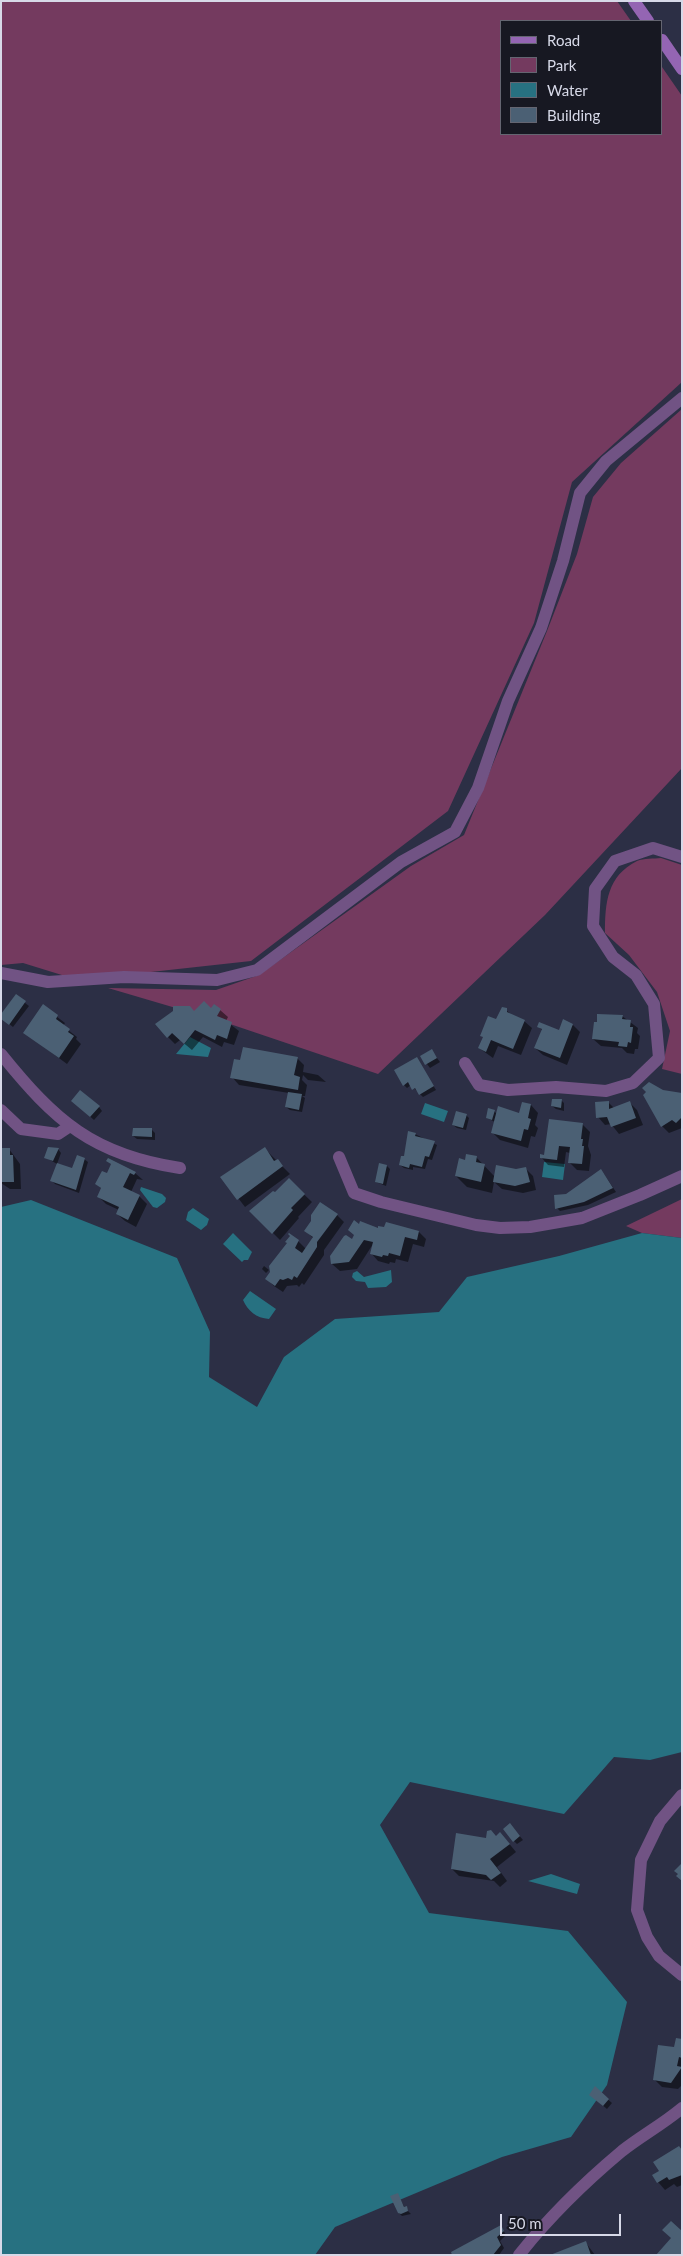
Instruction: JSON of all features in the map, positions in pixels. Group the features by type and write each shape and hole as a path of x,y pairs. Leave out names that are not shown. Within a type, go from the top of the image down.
{"main road":[{"path":"634,1 647,20"},
{"path":"663,41 682,69"}],"street":[{"path":"1,973 48,982 124,977 217,980 256,970 401,862 455,832 478,788 508,701 541,628 563,561 580,493 606,461 682,398"},
{"path":"465,1063 479,1085 508,1090 556,1087 606,1091 633,1083 659,1058 654,1004 636,975 614,957 593,926 595,889 615,861 653,848 682,857"},
{"path":"1,1054 52,1111 80,1135 113,1152 149,1164 180,1168"},
{"path":"1,1110 21,1129 58,1134 70,1126"},
{"path":"339,1157 354,1193 381,1202 500,1228 530,1227 582,1218 682,1176"},
{"path":"682,1795 660,1821 641,1860 637,1910 647,1937 660,1956 682,1975"},
{"path":"519,2255 565,2204 605,2166 642,2136 682,2108"}],"green space":[{"path":"1,1 617,1 630,20 500,20 500,135 663,135 663,68 682,96 682,382 572,482 534,623 448,811 251,961 78,980 23,963 1,965"},
{"path":"682,409 682,768 545,915 378,1074 230,1024 108,988 216,990 259,975 411,866 464,835 577,554 593,497 621,463"},
{"path":"661,858 682,865 682,1074 662,1069 670,1031 657,992 629,955 605,933 607,901 619,874 637,861"},
{"path":"682,1199 682,1238 642,1233 626,1226"}],"water":[{"path":"190,1037 211,1048 208,1057 176,1054"},
{"path":"425,1103 448,1111 444,1122 421,1114"},
{"path":"544,1162 565,1164 563,1180 542,1177"},
{"path":"141,1187 162,1194 166,1198 165,1202 157,1208 153,1207 140,1190"},
{"path":"31,1200 177,1258 210,1332 209,1377 257,1407 284,1357 335,1319 439,1312 467,1277 559,1256 642,1233 682,1238 682,1752 650,1760 614,1757 564,1814 410,1782 380,1825 429,1913 568,1931 627,2002 607,2085 571,2137 502,2157 335,2227 315,2255 1,2255 1,1207"},
{"path":"193,1208 209,1219 207,1225 201,1230 186,1220 188,1212"},
{"path":"233,1233 252,1252 248,1260 242,1262 223,1244"},
{"path":"391,1270 392,1282 386,1287 368,1288 365,1282 356,1281 352,1277 353,1273 357,1271 364,1277"},
{"path":"250,1291 276,1309 269,1319 256,1315 247,1307 243,1300"},
{"path":"551,1874 580,1884 577,1894 528,1881"}],"building":[{"path":"16,994 26,1001 9,1025 1,1019 1,1014"},
{"path":"204,1001 211,1008 214,1004 221,1009 217,1016 232,1022 227,1039 217,1035 215,1040 195,1030 184,1044 172,1033 167,1038 155,1024 173,1011 173,1006 190,1006 194,1011"},
{"path":"43,1004 58,1015 56,1019 70,1029 68,1032 74,1036 59,1058 23,1033"},
{"path":"502,1007 507,1008 507,1012 525,1020 513,1049 491,1040 486,1052 478,1048 483,1037 480,1036 488,1016 496,1019"},
{"path":"597,1014 623,1015 622,1019 631,1020 630,1027 633,1027 631,1043 628,1042 627,1047 618,1046 619,1042 592,1039 594,1022 597,1022"},
{"path":"563,1019 573,1024 560,1058 534,1048 542,1029 537,1027 539,1022 559,1030"},
{"path":"243,1047 298,1057 294,1075 300,1077 298,1090 230,1078 234,1059 240,1060"},
{"path":"432,1049 437,1058 425,1065 420,1056"},
{"path":"417,1057 434,1086 419,1095 415,1088 412,1090 408,1082 403,1086 394,1070"},
{"path":"649,1082 663,1090 682,1093 682,1117 676,1123 672,1120 661,1127 643,1095 646,1092 642,1088"},
{"path":"80,1090 100,1106 90,1117 71,1101"},
{"path":"288,1092 302,1094 299,1110 285,1107"},
{"path":"552,1099 562,1099 561,1108 551,1106"},
{"path":"609,1101 609,1109 630,1101 636,1118 611,1127 607,1117 596,1118 595,1102"},
{"path":"522,1102 531,1104 528,1118 531,1119 528,1130 524,1129 521,1141 491,1133 498,1106 519,1113"},
{"path":"488,1108 495,1110 492,1120 486,1118"},
{"path":"456,1111 467,1114 463,1128 452,1125"},
{"path":"549,1119 583,1123 581,1139 583,1139 582,1146 584,1146 582,1164 568,1163 570,1147 559,1146 557,1160 540,1158 540,1154 544,1155"},
{"path":"133,1128 152,1128 152,1137 132,1136"},
{"path":"408,1131 416,1133 415,1136 435,1141 429,1157 425,1156 422,1167 410,1164 409,1168 399,1165 401,1156 404,1156"},
{"path":"48,1147 59,1148 53,1161 44,1158"},
{"path":"265,1147 274,1161 278,1159 283,1166 237,1200 220,1177"},
{"path":"1,1148 10,1148 10,1155 13,1155 14,1182 2,1182"},
{"path":"466,1154 477,1156 476,1162 485,1164 481,1182 455,1176 459,1158 465,1160"},
{"path":"77,1155 85,1158 76,1190 50,1181 57,1163 72,1168"},
{"path":"108,1158 136,1172 134,1175 130,1173 123,1187 140,1195 128,1220 116,1214 119,1207 97,1197 101,1188 95,1184 102,1171 107,1173 111,1164 106,1161"},
{"path":"379,1163 387,1165 383,1184 375,1182"},
{"path":"496,1165 516,1169 526,1167 530,1182 515,1186 493,1182"},
{"path":"601,1169 613,1188 584,1202 555,1209 554,1195 566,1194"},
{"path":"289,1178 305,1194 291,1208 293,1210 272,1234 249,1211 273,1191 275,1192"},
{"path":"320,1202 338,1214 317,1242 317,1247 297,1278 294,1276 292,1280 288,1278 280,1279 275,1286 265,1279 270,1272 269,1266 287,1243 285,1242 290,1236 289,1233 299,1240 295,1248 302,1253 313,1237 304,1231 311,1221 311,1215"},
{"path":"354,1220 359,1224 360,1221 378,1228 378,1226 384,1227 386,1222 419,1231 417,1240 405,1237 400,1256 389,1253 388,1256 383,1255 382,1257 370,1254 373,1242 364,1240 349,1262 331,1264 330,1256 344,1236 346,1235 352,1239 354,1235 348,1230"},
{"path":"510,1823 520,1836 513,1842 503,1829"},
{"path":"491,1830 496,1836 500,1832 510,1844 490,1859 501,1873 491,1880 486,1875 451,1869 456,1833 486,1838 487,1831"},
{"path":"682,1863 682,1881 676,1876 678,1874 674,1871"},
{"path":"676,2038 682,2039 682,2058 679,2057 677,2066 682,2067 671,2083 653,2080 658,2045 674,2047"},
{"path":"595,2086 609,2099 603,2106 589,2095"},
{"path":"679,2146 682,2150 682,2175 669,2180 667,2177 657,2183 652,2175 659,2171 653,2162"},
{"path":"398,2193 404,2207 407,2206 408,2211 401,2214 398,2213 390,2196"},
{"path":"671,2221 682,2231 682,2255 656,2255 671,2238 662,2230"},
{"path":"501,2225 504,2231 497,2237 501,2245 493,2255 452,2255 451,2252"},
{"path":"586,2241 591,2255 550,2255"}]}
